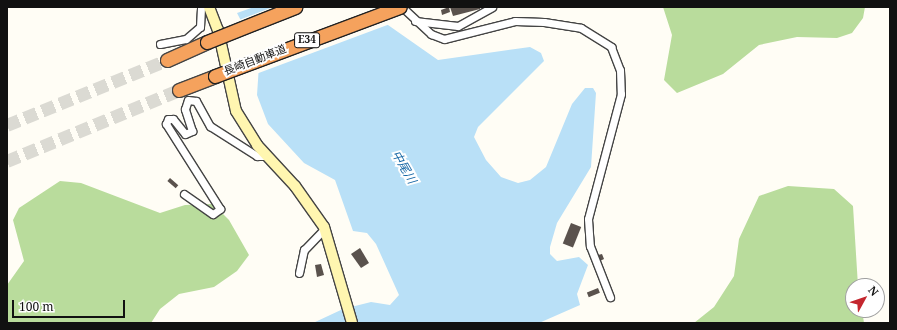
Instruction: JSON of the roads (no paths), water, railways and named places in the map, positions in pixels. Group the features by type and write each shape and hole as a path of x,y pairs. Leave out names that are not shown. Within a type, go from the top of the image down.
{"highway":[{"path":"167,60 207,42 295,7"},
{"name":"長崎自動車道","path":"179,90 401,7"}],"street":[{"path":"160,44 186,39 200,27 201,7"},
{"path":"209,7 218,30 236,111 267,156 311,206 325,228 345,291 352,323"},
{"path":"401,7 415,21 444,39 515,21 568,25 594,34 610,47 620,70 621,94 588,219 590,246 610,297"},
{"path":"415,21 458,26 492,7"},
{"path":"184,194 213,214 220,209 166,124 168,119 173,120 185,134 192,131 185,109 188,100 196,101 210,126 257,156 267,156"},
{"path":"299,273 304,250 325,228"}],"water":[{"name":"中尾川","path":"254,7 372,7 388,25 438,60 530,47 541,53 544,61 478,127 474,137 486,160 501,177 518,183 530,180 546,167 572,104 585,88 593,88 596,93 591,167 557,223 550,247 550,254 557,261 579,257 588,265 577,294 580,305 539,323 313,323 343,309 371,302 390,305 399,295 376,244 367,233 353,231 335,180 304,163 268,124 257,95 259,65 254,46 237,13"}],"tunnel":[{"path":"7,125 167,60"},
{"path":"7,161 179,90"}]}
